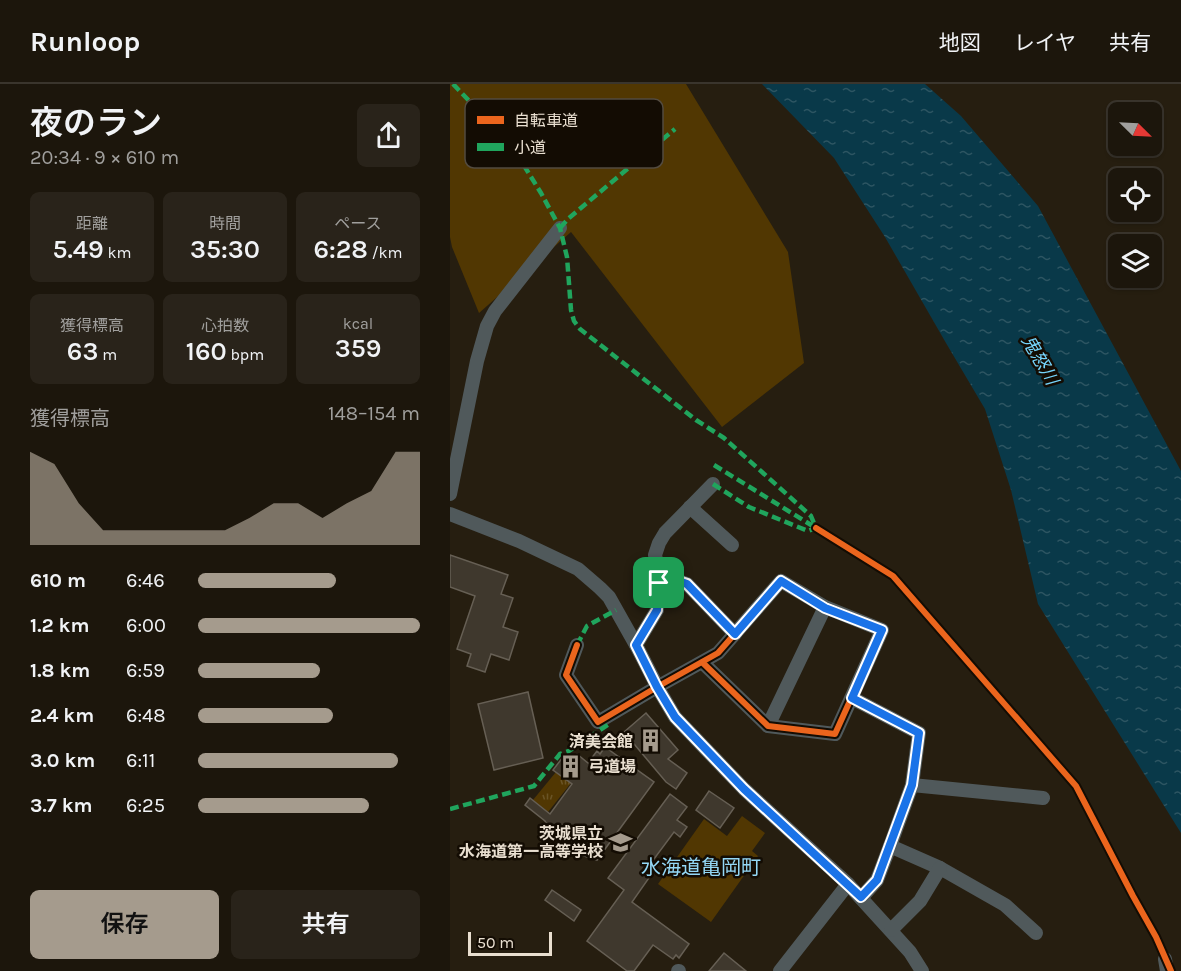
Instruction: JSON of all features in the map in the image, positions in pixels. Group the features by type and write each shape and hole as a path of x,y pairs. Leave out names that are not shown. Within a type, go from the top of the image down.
{"street":[{"path":"450,494 477,361 487,326 495,310 560,228"},
{"path":"636,645 657,610 659,574 655,555 659,543 664,533 713,484"},
{"path":"690,507 732,545"},
{"path":"450,514 578,569 609,597 675,717 744,789 861,897 910,952 922,971"},
{"path":"659,574 687,584 735,634"},
{"path":"577,645 566,675 598,722 718,653 781,581 825,608 882,630 835,734 768,726 703,663"},
{"path":"768,726 825,608"},
{"path":"852,698 919,733 912,785 877,880 861,897"},
{"path":"912,785 1043,798"},
{"path":"890,846 940,868 1005,905 1036,933"},
{"path":"891,930 920,900 940,868"},
{"path":"781,971 848,884"}],"green space":[{"path":"450,84 686,84 788,252 804,363 722,427 571,232 479,313 450,237"},
{"path":"556,772 571,783 548,812 533,800"},
{"path":"742,816 765,833 752,851 758,856 711,922 658,884 704,819 727,836"}],"water":[{"name":"鬼怒川","path":"762,84 925,84 961,116 1038,206 1181,471 1181,833 1038,604 1011,490 985,409 885,237 834,158"}],"building":[{"path":"450,555 508,575 501,594 513,598 503,627 518,632 509,660 491,654 485,672 467,666 471,654 457,649 475,596 450,587"},
{"path":"528,692 543,758 494,770 478,704"},
{"name":"済美会館","path":"646,713 678,750 668,759 687,773 676,789 666,782 624,732"},
{"path":"605,747 654,782 597,860 568,848 552,833 545,821 525,805 530,798 550,814 572,784 553,770 563,757 570,763 577,754 588,763 597,751 600,754"},
{"path":"709,791 734,808 720,828 696,810"},
{"path":"670,794 687,807 677,820 687,827 680,837 674,832 645,871 651,875 632,902 689,944 679,958 676,955 673,959 653,945 634,971 627,971 587,941 624,890 608,878"},
{"path":"552,890 581,910 574,921 545,900"},
{"path":"724,953 746,971 709,971"}],"marked path":[{"path":"453,84 467,99"},
{"path":"663,139 675,129"},
{"path":"525,168 560,228 567,257 571,310 574,321 580,329 696,420 724,438 811,516 816,528"},
{"path":"560,228 629,168"},
{"path":"714,465 816,528"},
{"path":"713,484 749,507 808,531 816,528"},
{"path":"577,645 587,626 616,610"},
{"path":"450,809 534,786 560,754 569,751 609,724"}],"cycle path":[{"path":"816,528 893,576 1076,786 1156,937 1171,971"},
{"path":"577,645 566,675 598,722 718,653 781,581 825,607 882,630 835,734 768,726 703,663"}],"place":[{"name":"済美会館","path":"651,741"},
{"name":"弓道場","path":"570,766"},
{"name":"茨城県立 水海道第一高等学校","path":"621,842"}],"district":[{"name":"水海道亀岡町","path":"701,867"}],"route":[{"path":"659,574 687,584 735,634 781,581 825,608 882,630 852,698 919,733 912,785 877,880 861,897 744,789 675,717 636,645 657,610 659,583 659,574"}]}
